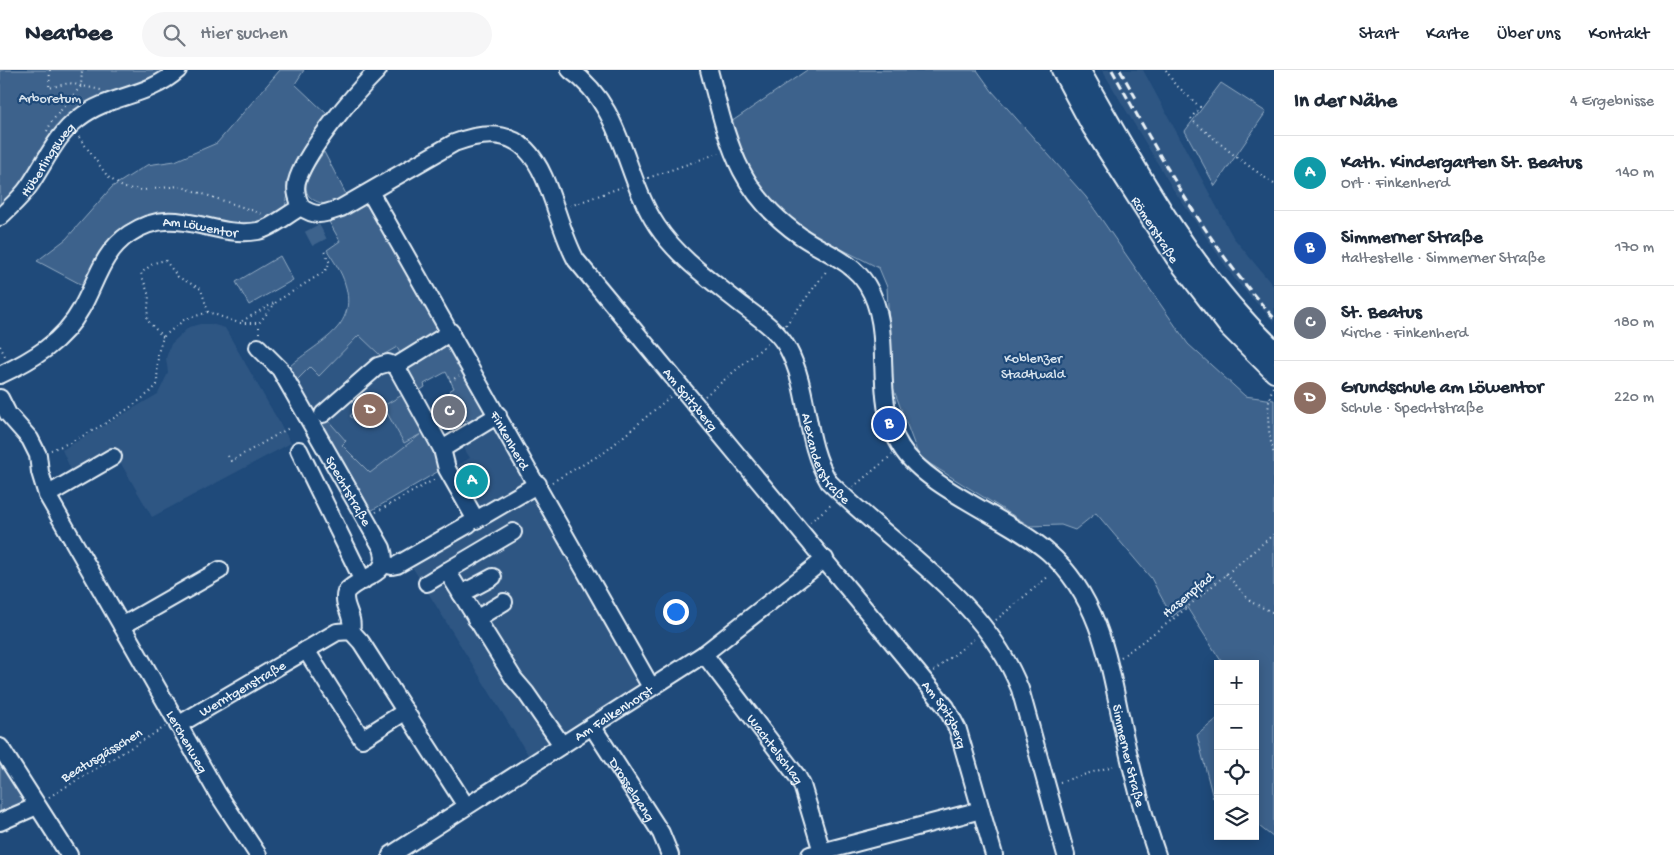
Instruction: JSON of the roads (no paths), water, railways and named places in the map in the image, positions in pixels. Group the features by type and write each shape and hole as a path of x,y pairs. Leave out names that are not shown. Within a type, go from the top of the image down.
{"highway":[{"path":"1078,70 1172,228 1222,295 1274,352"},
{"path":"1094,70 1124,123 1195,236 1231,285 1274,332"}],"street":[{"name":"Hüberlingsweg","path":"0,217 28,187 70,125 98,106 163,84 178,70"},
{"path":"308,217 296,193 297,178 313,151 353,97 378,70"},
{"name":"Alexanderstraße","path":"570,70 598,95 610,114 656,225 687,262 779,334 788,350 797,374 815,451 820,467 829,482 950,588 986,628 1010,664 1020,689 1066,855"},
{"name":"Simmerner Straße","path":"709,70 730,149 752,191 782,223 852,268 868,286 875,302 880,326 884,398 890,424 901,448 915,464 941,483 1026,536 1049,553 1073,578 1098,624 1140,803 1156,855"},
{"name":"Römerstraße","path":"1060,70 1091,128 1175,259 1227,327 1274,374"},
{"name":"Am Spitzberg","path":"308,217 326,214 341,208 454,143 473,136 488,134 514,141 536,159 544,174 576,260 680,388 825,559 946,707 958,730 994,855"},
{"name":"Finkenherd","path":"370,192 539,486 651,687"},
{"name":"Am Löwentor","path":"0,376 45,351 68,328 80,310 102,264 113,249 128,235 145,225 164,220 184,221 235,233 260,231 278,220 308,217"},
{"path":"396,366 451,332"},
{"name":"Spechtstraße","path":"258,347 280,369 382,548 383,564"},
{"path":"323,414 378,366 388,363 396,366 442,449 449,472 473,522"},
{"name":"Lerchenweg","path":"0,398 8,414 30,439 38,455 40,472 47,495 218,794 258,855"},
{"path":"442,449 498,415"},
{"path":"298,450 363,581"},
{"path":"47,495 113,457"},
{"path":"351,631 353,621 344,597 349,588 379,571 383,564 392,566 397,564 539,486"},
{"path":"427,583 513,532"},
{"name":"Am Falkenhorst","path":"391,855 704,654 825,559"},
{"path":"122,626 220,570"},
{"path":"447,571 514,679 562,745"},
{"path":"461,594 493,577"},
{"path":"476,618 504,602"},
{"path":"406,711 362,739 306,650 337,632 351,631 358,637 406,711 466,806"},
{"name":"Werntgenstraße","path":"177,723 306,650"},
{"name":"Wachtelschlag","path":"704,654 797,776 802,785 818,854"},
{"name":"Drosselgang","path":"592,726 661,833 670,855"},
{"path":"0,747 69,855"},
{"path":"0,822 38,806"},
{"path":"818,854 981,810"}],"tunnel":[{"path":"312,228 323,249"}],"railway":[{"path":"1112,70 1167,167 1206,230 1227,261 1274,318"},
{"path":"1120,70 1137,100"}],"place":[{"name":"Grundschule am Löwentor","path":"370,410"},
{"name":"St. Beatus","path":"449,412"},
{"name":"Simmerner Straße","path":"889,424"},
{"name":"Kath. Kindergarten St. Beatus","path":"472,481"}],"park label":[{"name":"Arboretum","path":"50,97"},
{"name":"Koblenzer Stadtwald","path":"1033,366"}]}
